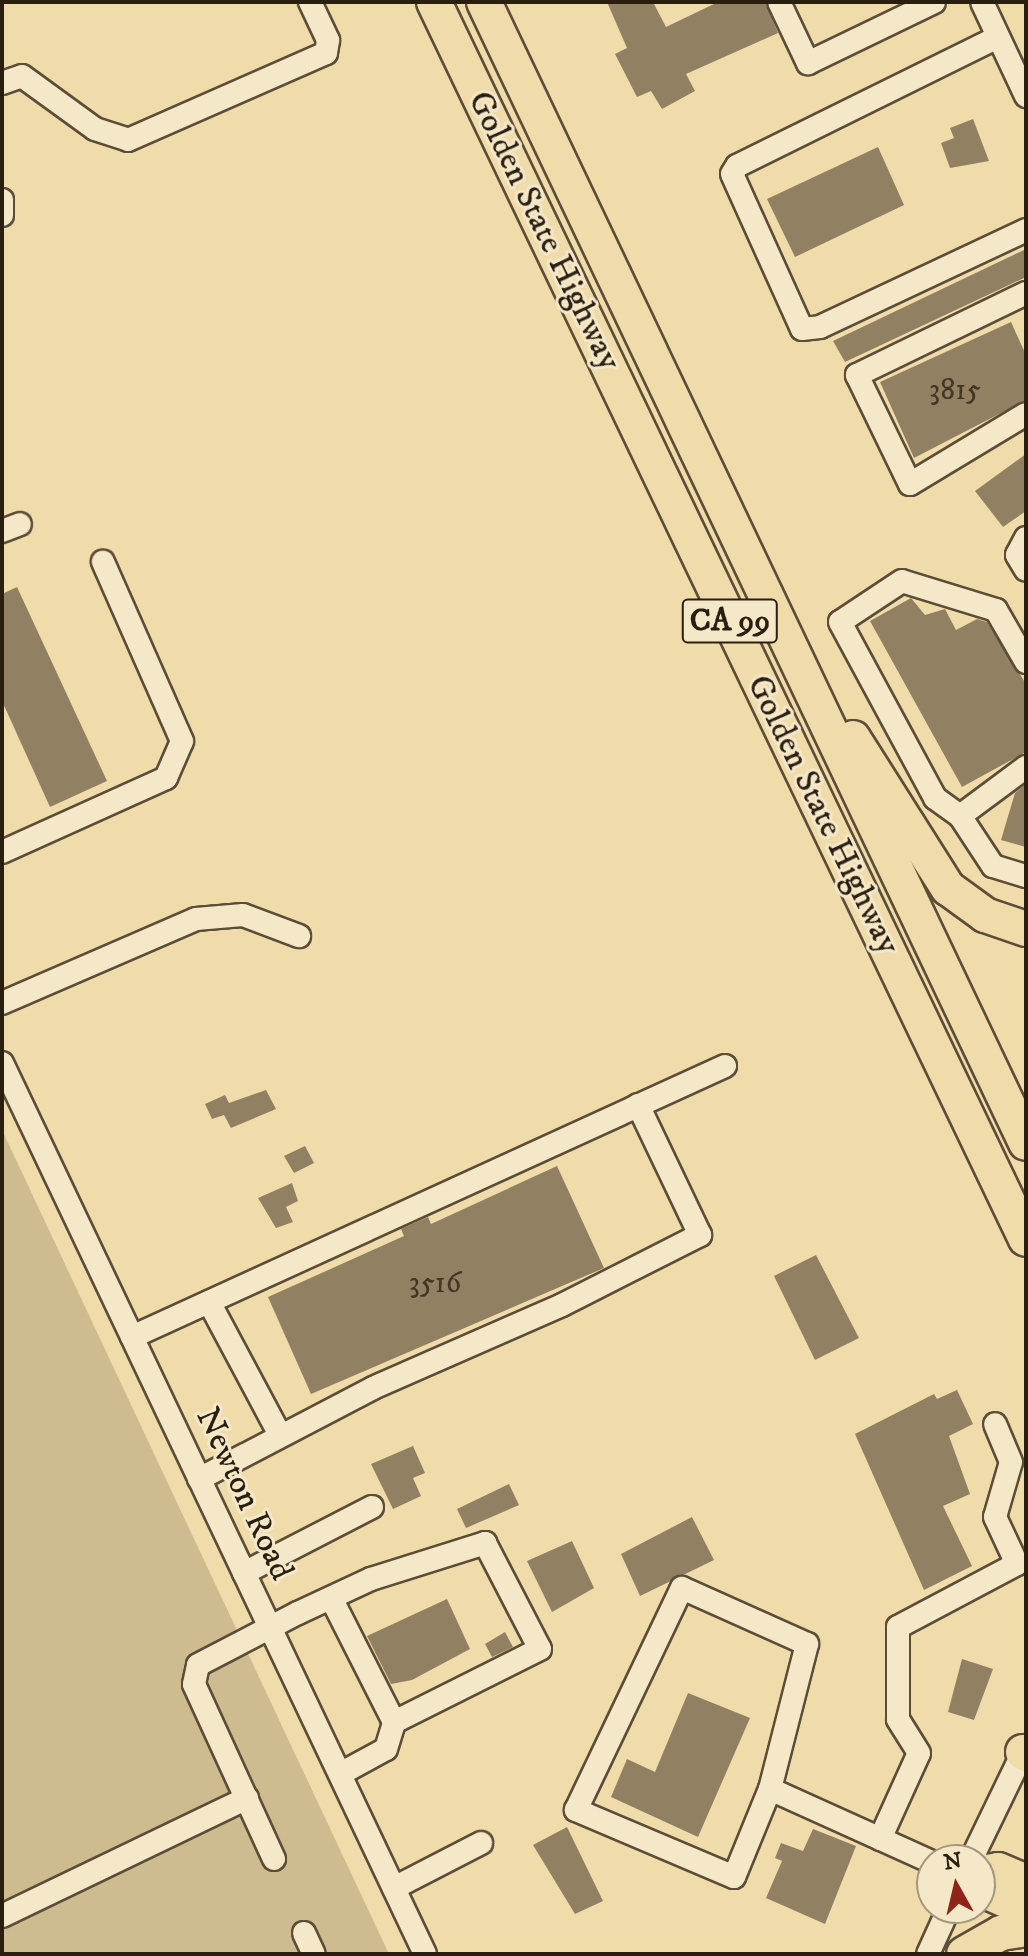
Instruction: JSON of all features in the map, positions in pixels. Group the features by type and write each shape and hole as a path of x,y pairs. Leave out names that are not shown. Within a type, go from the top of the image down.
{"highway":[{"name":"Golden State Highway","path":"434,2 1026,1239"},
{"name":"Golden State Highway","path":"484,2 816,708 1026,1143"},
{"path":"816,708 841,718 948,888 985,915 1026,929"},
{"path":"996,1870 1026,1882"},
{"path":"996,1896 1026,1909"},
{"path":"964,1954 1001,1933 1026,1929"}],"street":[{"path":"2,83 22,76 95,129 128,140 326,53 328,40 310,2"},
{"path":"779,2 808,63 934,2"},
{"path":"982,2 998,37 1020,67 1026,96"},
{"path":"998,37 737,166 732,174 802,329 820,327 1026,230"},
{"path":"2,200 2,215"},
{"path":"1026,293 857,375 910,484 1026,414"},
{"path":"1026,538 1017,555 1026,570"},
{"path":"2,852 166,778 182,741 103,562"},
{"path":"1026,662 996,610 902,581 840,622 935,798 960,816 993,866 1026,876"},
{"path":"960,816 1026,767"},
{"path":"2,1003 196,919 243,915 299,936"},
{"name":"Newton Road","path":"2,1063 425,1954"},
{"path":"132,1337 725,1066"},
{"path":"199,1479 280,1435 700,1235 638,1105"},
{"path":"209,1302 280,1435"},
{"path":"880,1839 919,1753 898,1719 898,1627 1017,1564 995,1517 1011,1462 995,1424"},
{"path":"244,1573 372,1507"},
{"path":"274,1859 192,1674 270,1628 331,1598 485,1543 540,1649 394,1722"},
{"path":"682,1588 807,1644 770,1789 734,1877 576,1810 682,1588"},
{"path":"331,1598 394,1722 386,1749 340,1774"},
{"path":"979,1844 1025,1750"},
{"path":"770,1789 916,1855"},
{"path":"2,1916 247,1798"},
{"path":"394,1888 481,1843"},
{"path":"928,1954 942,1924"},
{"path":"304,1933 314,1954"}],"shaded area":[{"path":"2,1130 389,1954 2,1954"}],"building":[{"path":"607,2 653,2 666,27 718,2 765,2 778,33 686,74 695,91 662,109 651,91 637,97 615,54 627,48"},
{"path":"973,119 989,161 950,168 941,143 954,138 950,128"},
{"path":"878,147 904,205 795,257 767,199"},
{"path":"1026,249 1026,277 845,362 833,341"},
{"path":"1011,322 1026,355 1026,400 914,458 880,382"},
{"path":"1026,454 1026,511 1003,527 975,491"},
{"path":"17,587 107,781 50,807 2,701 2,594"},
{"path":"911,598 925,615 945,609 956,630 977,619 987,622 1026,684 1026,752 962,787 870,621"},
{"path":"1026,784 1026,847 1001,840 1015,793"},
{"path":"266,1090 276,1109 231,1128 224,1115 212,1119 205,1104 225,1095 229,1103"},
{"path":"305,1146 314,1163 294,1173 284,1156"},
{"path":"557,1166 604,1268 311,1394 268,1297 404,1236 401,1229 428,1217 431,1224"},
{"path":"292,1183 298,1201 286,1207 293,1222 276,1228 258,1198"},
{"path":"816,1255 859,1338 815,1360 774,1276"},
{"path":"957,1390 973,1424 949,1436 970,1494 943,1506 972,1566 924,1590 855,1434 934,1394 937,1399"},
{"path":"413,1446 425,1473 413,1478 421,1496 393,1509 371,1464"},
{"path":"509,1484 519,1505 466,1528 457,1509"},
{"path":"692,1517 714,1560 640,1596 621,1554"},
{"path":"572,1541 594,1588 552,1612 527,1561"},
{"path":"447,1599 470,1649 412,1680 391,1684 367,1636"},
{"path":"505,1632 513,1647 492,1657 485,1644"},
{"path":"962,1659 993,1669 974,1720 948,1712"},
{"path":"688,1693 750,1718 698,1837 611,1797 627,1759 655,1772"},
{"path":"567,1827 603,1901 575,1914 533,1845"},
{"path":"813,1829 856,1846 825,1924 766,1898 782,1861 775,1858 781,1843 803,1851"}]}
